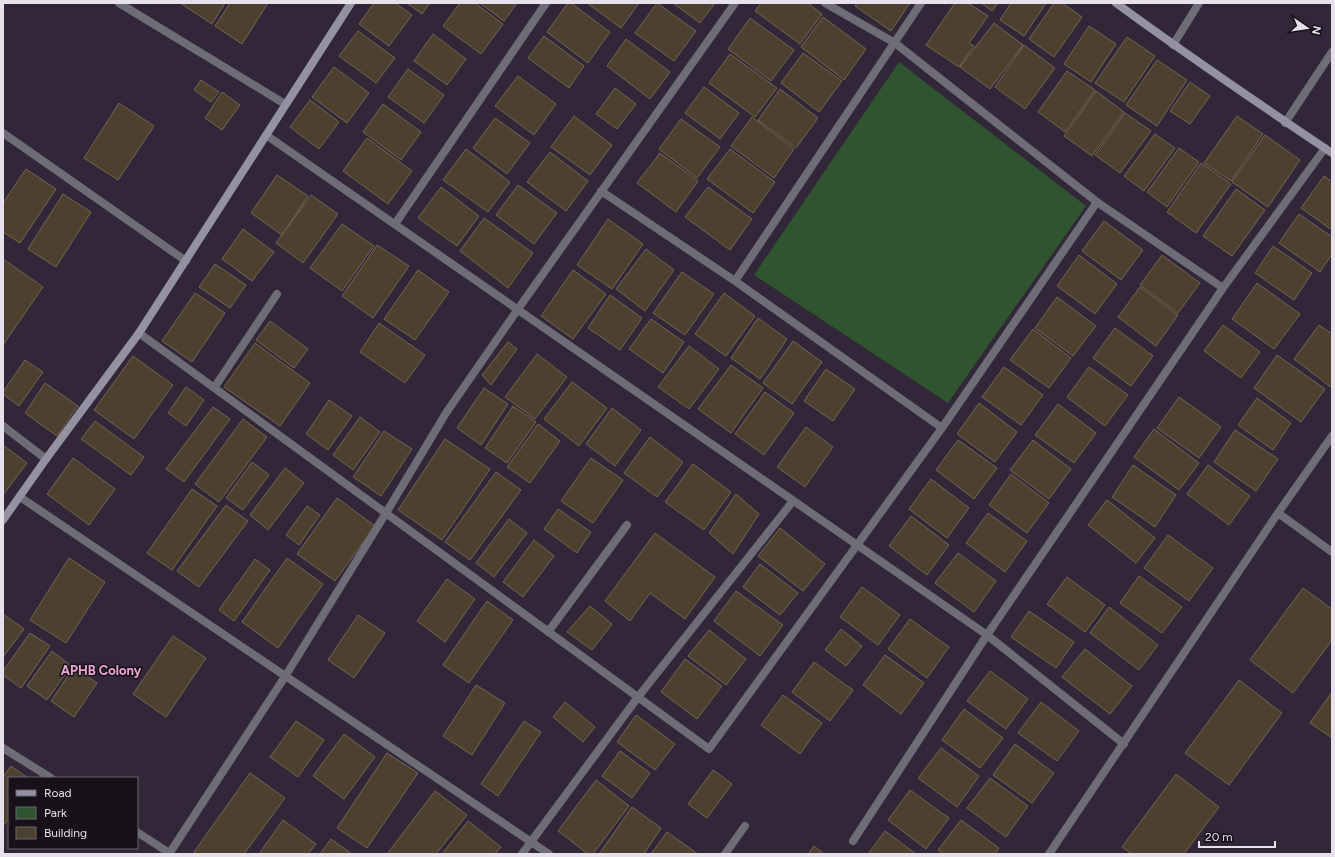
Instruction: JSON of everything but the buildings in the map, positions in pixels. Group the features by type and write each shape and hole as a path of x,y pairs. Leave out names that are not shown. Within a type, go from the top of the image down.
{"street":[{"path":"119,3 285,104"},
{"path":"3,520 138,333 186,261 351,3"},
{"path":"394,224 546,3"},
{"path":"138,833 170,854 286,676 446,413 518,309 736,3"},
{"path":"825,3 895,43 1097,202 1223,288"},
{"path":"735,281 921,3"},
{"path":"1116,3 1285,122 1332,153"},
{"path":"1173,44 1199,3"},
{"path":"1285,122 1332,52"},
{"path":"3,133 186,261"},
{"path":"266,135 987,635 1124,744"},
{"path":"853,841 987,635 1223,288 1325,148"},
{"path":"602,191 735,281 942,428"},
{"path":"138,333 709,749 942,428 1097,202"},
{"path":"214,388 277,294"},
{"path":"3,426 46,459"},
{"path":"1049,854 1278,513 1332,436"},
{"path":"20,497 549,854"},
{"path":"522,854 638,697 793,501"},
{"path":"1278,513 1332,552"},
{"path":"548,632 627,524"},
{"path":"3,748 49,777"},
{"path":"725,854 745,826"}],"green space":[{"path":"899,62 1086,206 948,403 754,275"}],"district":[{"name":"APHB Colony","path":"101,670"}]}
